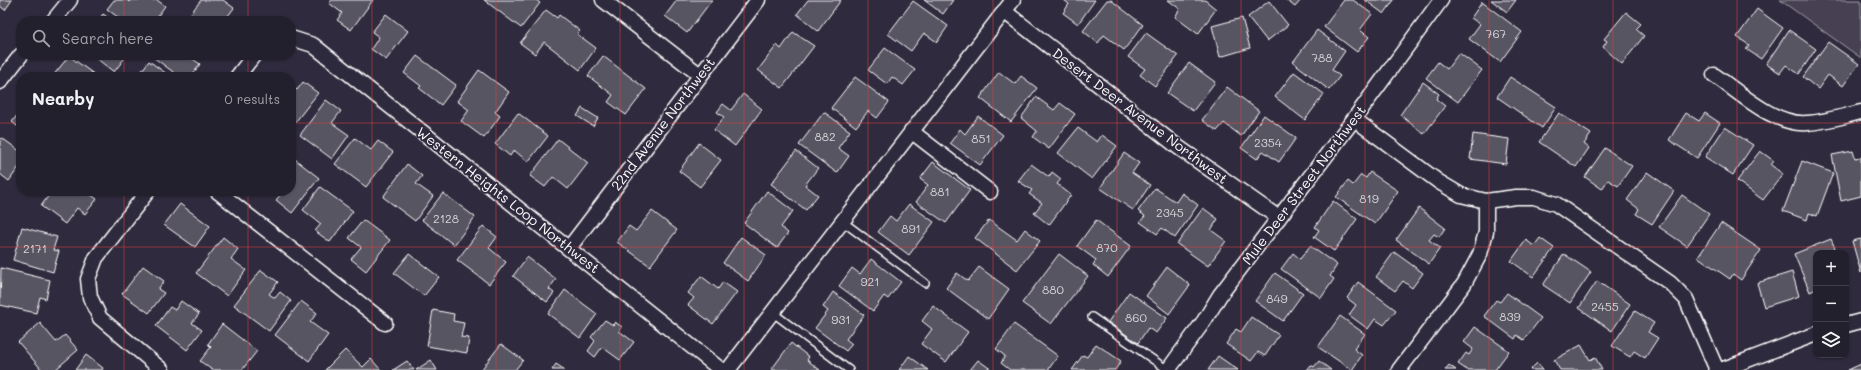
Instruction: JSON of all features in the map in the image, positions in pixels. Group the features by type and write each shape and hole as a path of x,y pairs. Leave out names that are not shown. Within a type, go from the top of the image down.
{"street":[{"path":"57,16 70,0"},
{"path":"603,0 700,75"},
{"name":"22nd Avenue Northwest","path":"569,248 758,0"},
{"path":"728,370 1012,0"},
{"name":"Mule Deer Street Northwest","path":"1168,370 1204,321 1220,295 1354,119 1440,0"},
{"name":"Desert Deer Avenue Northwest","path":"1004,11 1178,147 1279,218"},
{"name":"Western Heights Loop Northwest","path":"296,40 313,45 721,370"},
{"path":"0,82 17,60"},
{"path":"240,72 250,60"},
{"path":"1714,75 1773,115 1788,122 1807,123 1861,112"},
{"path":"1354,119 1439,182 1461,195 1486,201 1516,197 1534,197 1556,204 1670,283 1686,299 1718,370"},
{"path":"911,131 990,192"},
{"path":"144,196 96,258 88,279 90,297 100,318 162,370"},
{"path":"223,196 385,323"},
{"path":"1399,370 1464,284 1480,254 1486,232 1486,201"},
{"path":"1849,324 1861,321"},
{"path":"1721,370 1813,335"}],"lane":[{"path":"842,221 924,283"},
{"path":"772,312 849,370"},
{"path":"1092,317 1168,370"}],"shaded area":[{"path":"1780,0 1861,0 1861,58"}],"building":[{"path":"0,0 12,0 5,10 0,6"},
{"path":"114,0 127,0 129,2 131,0 157,0 165,6 158,16 116,16 107,9"},
{"path":"201,0 223,0 234,8 228,16 189,16"},
{"path":"332,0 373,0 351,30 337,20 342,13 329,3"},
{"path":"484,0 536,0 540,3 521,28"},
{"path":"677,0 712,0 687,33 665,16"},
{"path":"808,0 841,0 818,31 797,14"},
{"path":"924,0 953,0 943,14"},
{"path":"1064,0 1095,0 1078,24 1063,13 1069,4"},
{"path":"1107,0 1111,0 1143,25 1124,50 1104,35 1098,43 1083,31"},
{"path":"1168,0 1205,0 1216,9 1198,34 1175,17 1180,9"},
{"path":"1286,0 1301,0 1295,7"},
{"path":"1344,0 1353,0 1372,14 1360,30 1369,37 1357,52 1324,27"},
{"path":"1365,0 1394,0 1384,14"},
{"path":"1491,0 1516,0 1507,12"},
{"path":"913,1 948,26 937,42 924,33 911,51 888,34"},
{"path":"1269,1 1288,25 1267,41 1248,17"},
{"path":"1482,2 1522,32 1500,62 1469,39 1480,24 1471,18"},
{"path":"1757,9 1783,28 1761,59 1746,49 1749,45 1737,37"},
{"path":"546,10 557,18 559,15 580,31 577,34 596,48 580,70 544,42 535,54 520,43"},
{"path":"1626,12 1641,24 1636,29 1644,36 1622,64 1603,47 1607,41 1604,39"},
{"path":"386,14 408,31 386,60 371,49 379,37 372,32"},
{"path":"1242,18 1250,48 1220,57 1212,26"},
{"path":"1317,30 1345,51 1332,70 1340,76 1329,90 1293,62"},
{"path":"1789,30 1816,49 1799,74 1786,65 1780,73 1766,64"},
{"path":"793,32 814,46 782,88 758,70 777,45 781,49"},
{"path":"1146,33 1178,56 1155,86 1140,75 1145,69 1128,57"},
{"path":"1828,42 1859,64 1843,86 1828,75 1818,89 1803,77"},
{"path":"885,48 915,70 903,85 892,77 887,84 868,70"},
{"path":"1459,53 1482,70 1458,102 1426,78 1438,62 1447,69"},
{"path":"417,56 456,85 441,105 419,88 421,86 404,73"},
{"path":"603,56 646,89 626,115 608,102 613,95 588,76"},
{"path":"66,60 74,60 91,72 56,72"},
{"path":"98,60 123,60 114,72"},
{"path":"157,60 194,60 200,64 194,72 173,72"},
{"path":"149,61 164,72 141,72"},
{"path":"1189,63 1215,82 1193,111 1167,93"},
{"path":"479,70 509,92 495,112 500,116 484,138 461,121 469,110 457,101"},
{"path":"999,72 1015,84 1021,76 1037,88 1011,122 980,98"},
{"path":"1294,72 1324,94 1305,120 1275,97"},
{"path":"855,77 889,102 877,118 868,111 856,127 831,108"},
{"path":"1510,77 1556,107 1542,128 1497,97"},
{"path":"303,82 318,93 296,121 296,89 297,90"},
{"path":"1423,82 1439,94 1436,99 1445,106 1424,134 1400,115"},
{"path":"1227,87 1259,111 1241,136 1224,123 1217,131 1202,120"},
{"path":"743,94 762,109 735,146 714,130 724,117 717,112 723,104 731,110"},
{"path":"1036,97 1054,110 1060,103 1075,114 1049,149 1033,137 1037,131 1021,118"},
{"path":"326,100 341,111 332,123 349,135 332,159 300,135"},
{"path":"582,108 598,118 593,126 577,116"},
{"path":"824,112 850,131 838,148 849,156 837,173 799,145"},
{"path":"518,113 548,136 528,162 514,150 510,156 495,144"},
{"path":"1559,113 1591,134 1584,144 1589,148 1576,167 1539,142"},
{"path":"1686,113 1699,121 1705,113 1720,123 1697,158 1669,140"},
{"path":"1264,115 1296,138 1279,162 1263,151 1257,159 1241,148"},
{"path":"978,116 1003,135 980,165 950,143 960,129 965,134"},
{"path":"16,117 16,125 12,122"},
{"path":"1725,127 1753,145 1733,175 1705,157"},
{"path":"1078,128 1097,142 1102,135 1117,146 1092,179 1058,153"},
{"path":"1473,134 1509,139 1506,164 1470,159"},
{"path":"2,138 16,148 16,171 9,181 0,174 0,140"},
{"path":"355,138 371,150 378,141 393,152 366,187 335,164"},
{"path":"558,139 588,163 568,189 553,177 545,187 530,176"},
{"path":"699,143 721,160 700,187 679,171"},
{"path":"1605,148 1632,166 1618,186 1608,180 1602,189 1585,177"},
{"path":"796,151 818,168 805,185 818,195 806,210 771,184"},
{"path":"1760,151 1774,161 1771,165 1783,174 1763,200 1737,181"},
{"path":"1853,151 1855,158 1861,157 1861,196 1841,201 1832,155"},
{"path":"1124,153 1139,163 1132,173 1150,185 1133,210 1100,188"},
{"path":"296,160 319,178 292,213 276,200 279,196 296,196"},
{"path":"1802,161 1833,173 1817,216 1809,213 1807,220 1783,211"},
{"path":"933,162 970,190 946,223 916,202 928,185 920,179"},
{"path":"407,164 422,176 416,184 433,196 415,221 383,197"},
{"path":"1031,164 1049,177 1052,172 1061,179 1057,184 1071,195 1049,225 1034,213 1042,203 1029,194 1032,190 1018,181"},
{"path":"1370,172 1398,191 1375,224 1336,197 1348,181 1353,185 1361,175 1366,178"},
{"path":"1647,172 1674,191 1652,224 1636,214 1639,209 1627,200"},
{"path":"320,187 353,211 330,242 315,231 321,224 303,210"},
{"path":"1155,188 1176,202 1182,193 1198,205 1175,238 1162,228 1157,234 1140,222 1145,216 1138,211"},
{"path":"767,191 793,211 781,227 788,233 777,248 744,223"},
{"path":"443,193 475,217 454,245 422,220"},
{"path":"1682,195 1709,214 1687,246 1659,227"},
{"path":"48,196 92,196 97,199 85,214 77,208 65,224 41,206"},
{"path":"1333,201 1357,219 1334,251 1314,237 1319,230 1315,227"},
{"path":"180,204 210,226 195,247 164,225"},
{"path":"909,204 934,222 909,255 878,232 890,216 896,221"},
{"path":"1203,208 1218,219 1211,230 1226,241 1208,266 1177,244"},
{"path":"1419,208 1445,228 1439,237 1434,234 1429,240 1440,248 1429,264 1396,240"},
{"path":"652,211 677,230 650,266 617,242 629,226 636,231"},
{"path":"363,220 390,240 366,271 351,259 361,247 349,238"},
{"path":"989,220 1017,240 1025,229 1040,241 1017,270 975,238"},
{"path":"1096,220 1131,246 1108,277 1093,265 1096,260 1077,246"},
{"path":"1721,223 1761,250 1741,280 1733,274 1730,279 1698,257"},
{"path":"483,226 497,237 489,248 506,262 489,284 457,260"},
{"path":"22,227 57,237 53,250 59,251 53,272 13,260"},
{"path":"223,237 238,249 231,259 246,270 227,296 196,273"},
{"path":"741,237 766,255 748,281 723,263"},
{"path":"1540,238 1554,248 1533,277 1511,261 1526,240 1534,246"},
{"path":"1831,239 1836,250 1813,250 1813,290 1810,292 1794,254"},
{"path":"1861,239 1861,273 1852,241"},
{"path":"1310,246 1337,265 1330,276 1334,279 1321,298 1281,269 1293,253 1300,259"},
{"path":"1394,252 1423,273 1412,288 1403,281 1395,291 1376,277"},
{"path":"409,254 439,277 424,296 394,273"},
{"path":"1059,254 1088,276 1051,324 1022,303"},
{"path":"1564,254 1591,272 1570,303 1543,285"},
{"path":"527,257 556,279 549,289 554,293 547,302 513,276"},
{"path":"871,259 901,282 888,299 884,296 873,311 839,286 852,268 860,274"},
{"path":"143,266 164,281 158,289 164,293 149,313 122,294"},
{"path":"979,267 1009,289 988,319 946,288 957,273 968,281"},
{"path":"1167,267 1190,285 1169,314 1146,296"},
{"path":"1,268 50,280 46,299 40,297 36,313 0,305"},
{"path":"261,270 278,282 269,294 275,298 280,292 291,301 269,331 234,305"},
{"path":"1792,272 1799,296 1764,307 1757,283"},
{"path":"1275,273 1303,293 1283,321 1255,301"},
{"path":"701,276 718,289 723,282 737,292 713,324 688,305 694,298 688,293"},
{"path":"1597,281 1630,304 1612,331 1579,308"},
{"path":"1358,282 1396,310 1384,325 1375,319 1368,329 1349,315 1356,305 1347,298"},
{"path":"565,290 597,314 580,338 548,314"},
{"path":"833,292 864,315 846,339 852,344 846,351 815,328 828,311 823,307"},
{"path":"1129,292 1167,318 1156,333 1148,328 1138,343 1108,322"},
{"path":"1507,293 1541,318 1524,340 1517,335 1515,339 1484,316 1496,300 1500,302"},
{"path":"181,301 199,314 192,323 202,330 187,350 156,326 170,307 175,310"},
{"path":"301,301 317,313 310,322 328,335 309,361 275,335"},
{"path":"933,306 968,332 946,362 921,344 932,329 922,321"},
{"path":"433,310 454,314 453,321 464,323 461,337 469,338 467,353 427,346"},
{"path":"1635,311 1654,323 1648,332 1658,338 1645,358 1634,351 1630,357 1612,346"},
{"path":"1340,316 1365,334 1354,349 1362,355 1352,370 1318,347"},
{"path":"1251,317 1279,335 1265,356 1258,352 1251,361 1226,344 1236,329 1241,332"},
{"path":"605,320 613,325 615,322 622,327 619,331 634,342 620,360 602,347 595,357 588,351 595,341 591,337"},
{"path":"40,323 56,342 65,335 78,350 55,370 42,370 18,342"},
{"path":"222,324 257,351 242,370 212,370 200,361 211,347 208,344"},
{"path":"1014,324 1058,356 1048,370 1010,370 1001,363 1005,356 996,349"},
{"path":"1475,327 1509,351 1495,370 1467,370 1458,364 1466,353 1469,355 1473,349 1464,342"},
{"path":"791,343 809,357 807,360 820,370 771,370"},
{"path":"501,344 523,360 515,370 481,370"},
{"path":"1096,344 1121,361 1115,370 1072,370 1083,355 1087,357"},
{"path":"1581,345 1590,360 1595,357 1602,370 1560,370 1554,360"},
{"path":"345,350 363,367 371,359 381,370 325,370"},
{"path":"86,355 103,368 102,370 75,370"},
{"path":"909,356 928,370 899,370"},
{"path":"1218,356 1238,370 1208,370"},
{"path":"431,360 437,370 416,370"},
{"path":"978,360 992,370 970,370"},
{"path":"407,361 414,370 393,370"},
{"path":"1319,361 1331,370 1307,370 1311,365 1314,367"},
{"path":"1537,363 1543,370 1530,370"},
{"path":"556,364 565,370 552,370"},
{"path":"1861,364 1861,370 1848,370"},
{"path":"1449,365 1456,370 1445,370"}]}
